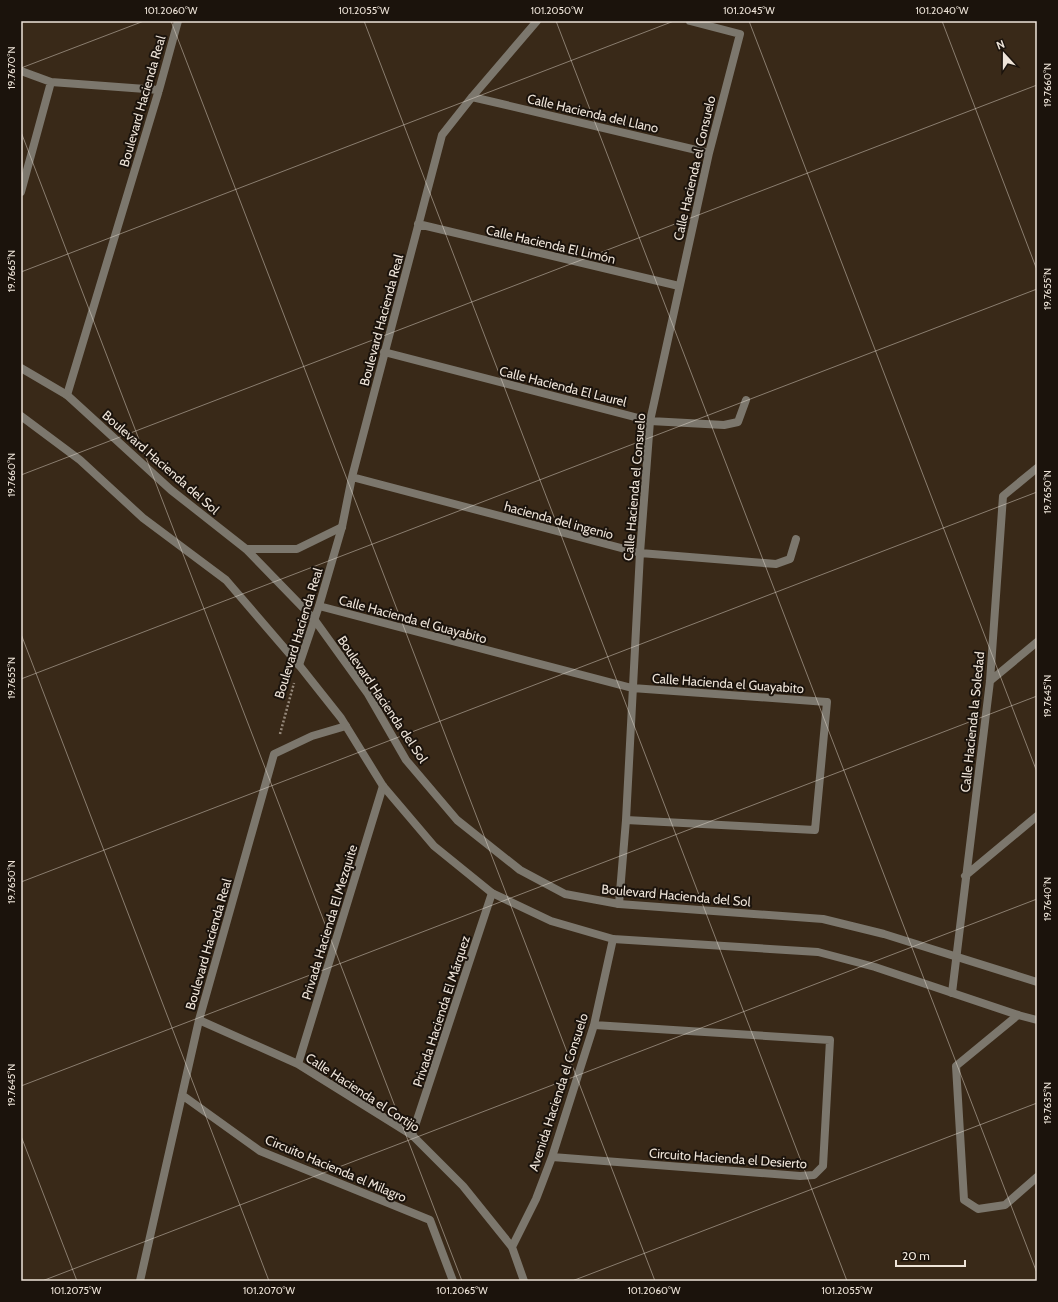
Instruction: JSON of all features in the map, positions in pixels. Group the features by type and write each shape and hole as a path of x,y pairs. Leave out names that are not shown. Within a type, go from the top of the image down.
{"street":[{"name":"Boulevard Hacienda Real","path":"66,395 159,90 177,21"},
{"name":"Boulevard Hacienda Real","path":"299,665 319,606 342,526 352,478 384,352 442,135 472,97 537,21"},
{"name":"Calle Hacienda el Consuelo","path":"619,904 626,820 640,553 650,420 709,153 740,34 690,21"},
{"path":"21,71 51,82 159,90"},
{"path":"21,192 51,82"},
{"name":"Calle Hacienda del Llano","path":"472,97 709,153"},
{"name":"Calle Hacienda El Limón","path":"418,224 679,286"},
{"name":"Calle Hacienda El Laurel","path":"384,352 650,420 724,425 731,424 738,422 746,400"},
{"name":"Boulevard Hacienda del Sol","path":"21,368 66,395 172,490 246,549 314,619 368,694 406,760 457,820 520,870 565,894 619,904 823,919 884,934 956,958 1037,982"},
{"path":"21,416 80,460 143,518 226,580 299,665 346,726 383,786 434,846 492,893 551,921 613,939 818,952 875,967 1037,1020"},
{"name":"Calle Hacienda la Soledad","path":"952,993 990,681 1003,496 1037,468"},
{"name":"hacienda del ingenio","path":"352,478 640,553 776,564 790,559 796,539"},
{"path":"246,549 297,549 342,526"},
{"name":"Calle Hacienda el Guayabito","path":"319,606 632,688 827,702 815,830 626,820"},
{"path":"990,681 1037,642"},
{"path":"274,754 312,736 346,726"},
{"name":"Boulevard Hacienda Real","path":"140,1281 199,1020 274,754"},
{"name":"Privada Hacienda El Mezquite","path":"298,1064 383,786"},
{"path":"966,876 1037,816"},
{"name":"Privada Hacienda El Márquez","path":"412,1135 492,893"},
{"name":"Avenida Hacienda el Consuelo","path":"512,1247 536,1199 552,1157 594,1024 613,939"},
{"path":"1018,1015 956,1066 964,1200 978,1209 1005,1205 1037,1177"},
{"name":"Calle Hacienda el Cortijo","path":"199,1020 298,1064 412,1135 463,1186 512,1247 524,1281"},
{"name":"Circuito Hacienda el Desierto","path":"552,1157 800,1176 814,1175 823,1166 830,1040 594,1024"},
{"name":"Circuito Hacienda el Milagro","path":"182,1095 260,1151 430,1220 454,1281"}],"path":[{"name":"Boulevard Hacienda Real","path":"274,754 299,665"}]}
